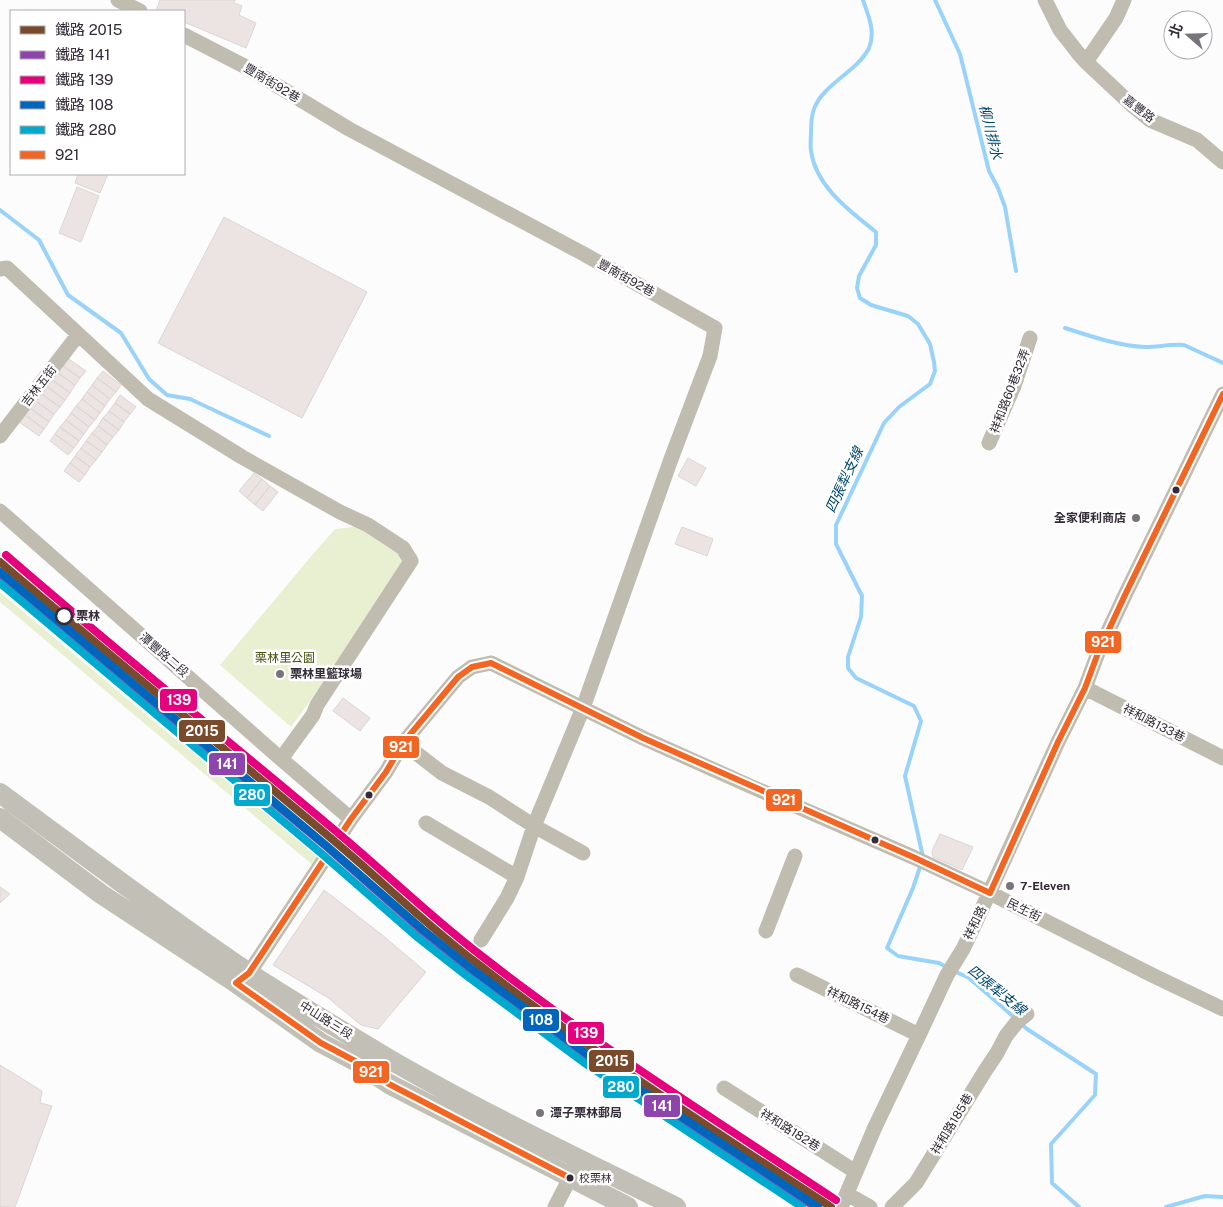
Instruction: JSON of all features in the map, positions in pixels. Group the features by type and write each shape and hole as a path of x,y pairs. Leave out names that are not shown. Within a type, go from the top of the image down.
{"main road":[{"name":"中山路三段","path":"0,793 162,912 321,1043 355,1060 390,1084 628,1207"},
{"name":"中山路三段","path":"0,818 101,894 243,978 484,1110 676,1207"}],"street":[{"path":"118,0 138,10"},
{"name":"嘉豐路","path":"1045,0 1060,30 1086,62 1133,106 1150,120 1197,140 1223,162"},
{"path":"1086,62 1116,18 1124,0"},
{"name":"豐南街92巷","path":"185,36 246,67 349,129 574,249 715,328 710,356 671,459 583,708"},
{"path":"0,269 6,268 148,399 242,458 340,512 368,525 404,548 411,561 312,715 281,759"},
{"name":"吉林五街","path":"0,436 78,335"},
{"name":"祥和路60巷32弄","path":"989,443 1014,386 1030,338"},
{"name":"祥和路","path":"844,1201 875,1127 947,975 963,949 990,893 1058,742 1085,688 1098,653 1125,595 1223,394"},
{"name":"潭豐路二段","path":"0,511 351,819"},
{"name":"民生街","path":"243,978 351,819 386,772 403,743 458,678 472,667 491,663 643,738 914,857 1223,1009"},
{"name":"祥和路133巷","path":"1085,688 1223,758"},
{"path":"481,940 507,898 517,877 534,826 583,708"},
{"path":"403,743 442,773 489,797 534,826 584,853"},
{"path":"426,823 517,877"},
{"path":"766,931 795,856"},
{"name":"祥和路154巷","path":"797,975 918,1036"},
{"name":"祥和路185巷","path":"892,1207 916,1183 1006,1036 1022,1018"},
{"name":"祥和路182巷","path":"724,1088 856,1172"},
{"path":"555,1207 570,1178 576,1158"},
{"path":"844,1201 870,1207"}],"green space":[{"name":"栗林里公園","path":"368,525 403,548 418,555 291,727 220,665 335,529"},
{"path":"0,592 175,739 186,739 189,737 325,854 315,867 0,602"}],"building":[{"path":"160,0 235,0 234,3 242,6 239,15 256,23 246,48 185,22 185,10 156,10"},
{"path":"78,175 108,175 100,193 75,183"},
{"path":"77,187 99,196 81,242 59,233"},
{"path":"224,217 367,292 302,418 158,343"},
{"path":"66,357 86,371 80,378 60,364"},
{"path":"60,364 80,378 75,385 55,371"},
{"path":"55,371 75,385 70,393 50,378"},
{"path":"103,371 121,385 116,392 97,378"},
{"path":"50,378 70,393 65,400 45,385"},
{"path":"97,378 116,392 110,399 92,385"},
{"path":"45,385 65,400 60,407 40,393"},
{"path":"92,385 110,399 105,406 87,392"},
{"path":"87,392 105,406 100,413 82,399"},
{"path":"40,393 60,407 54,414 34,400"},
{"path":"120,395 136,407 130,414 115,403"},
{"path":"82,399 100,413 95,420 76,406"},
{"path":"34,400 54,414 49,422 29,407"},
{"path":"115,403 130,414 124,422 109,411"},
{"path":"76,406 95,420 89,427 71,413"},
{"path":"29,407 49,422 44,429 24,414"},
{"path":"109,411 124,422 119,430 103,418"},
{"path":"71,413 89,427 84,434 66,420"},
{"path":"24,414 44,429 39,436 19,422"},
{"path":"103,418 119,430 113,437 98,426"},
{"path":"66,420 84,434 79,441 60,427"},
{"path":"98,426 113,437 107,445 92,433"},
{"path":"60,427 79,441 74,448 55,434"},
{"path":"92,433 107,445 102,452 86,441"},
{"path":"55,434 74,448 68,455 50,441"},
{"path":"86,441 102,452 96,460 81,448"},
{"path":"81,448 96,460 90,467 75,456"},
{"path":"75,456 90,467 85,475 70,463"},
{"path":"688,458 706,468 696,486 678,476"},
{"path":"70,463 85,475 79,482 64,471"},
{"path":"254,473 262,479 247,498 239,491"},
{"path":"262,479 270,486 255,505 247,498"},
{"path":"270,486 278,492 263,511 255,505"},
{"path":"682,527 713,539 707,556 675,544"},
{"name":"栗林","path":"0,553 165,691 151,708 0,581"},
{"path":"343,698 370,718 360,731 333,711"},
{"path":"940,834 973,847 962,870 933,857 932,851"},
{"path":"0,887 10,894 0,903"},
{"path":"324,890 426,972 378,1029 361,1025 327,997 273,965"},
{"path":"0,1065 42,1091 40,1103 52,1106 15,1207 0,1207"}],"waterway":[{"name":"四張犁支線","path":"863,0 872,36 869,48 860,60 818,100 812,120 811,151 814,164 827,187 845,207 876,232 876,245 859,276 857,288 860,298 871,305 908,316 918,324 930,344 935,371 930,384 899,407 884,423 836,525 836,544 862,596 861,617 848,657 848,668 856,678 914,706 921,721 905,776 923,857"},
{"name":"柳川排水","path":"935,0 960,54 989,171 1005,207 1016,271"},
{"path":"0,210 39,240 68,295 121,333 149,379 167,395 190,399 269,436"},
{"name":"柳川排水","path":"1065,328 1125,345 1145,347 1184,345 1223,363"},
{"name":"四張犁支線","path":"921,864 913,888 887,948 898,956 939,963 948,968"},
{"name":"四張犁支線","path":"954,971 969,978 1015,1018"},
{"name":"四張犁支線","path":"1020,1023 1096,1074 1095,1095 1051,1144 1052,1183 1079,1207"},
{"name":"四張犁支線","path":"1166,1207 1205,1196 1223,1197"}],"rail line":[{"name":"139","path":"6,555 483,957 613,1052 836,1200"},
{"name":"2015","path":"0,562 333,840 459,949 521,997 608,1059 831,1207"},
{"name":"108","path":"0,572 328,847 422,929 472,969 591,1057 818,1207"},
{"name":"141","path":"0,574 472,971 590,1058 815,1207"},
{"name":"280","path":"0,583 322,854 416,936 467,976 586,1064 802,1207"}],"transit line":[{"name":"921","path":"990,893 1058,742 1085,688 1098,653 1125,595 1223,394"},
{"name":"921","path":"570,1178 389,1084 355,1061 321,1043 236,983 249,973 351,819 386,772 403,743 458,677 472,667 491,663 643,738 990,893"}],"place":[{"name":"全家便利商店","path":"1136,518"},
{"name":"栗林","path":"64,616"},
{"name":"栗林里籃球場","path":"280,674"},
{"name":"7-Eleven","path":"1010,886"},
{"name":"潭子栗林郵局","path":"540,1113"},
{"name":"校栗林","path":"570,1178"}]}
